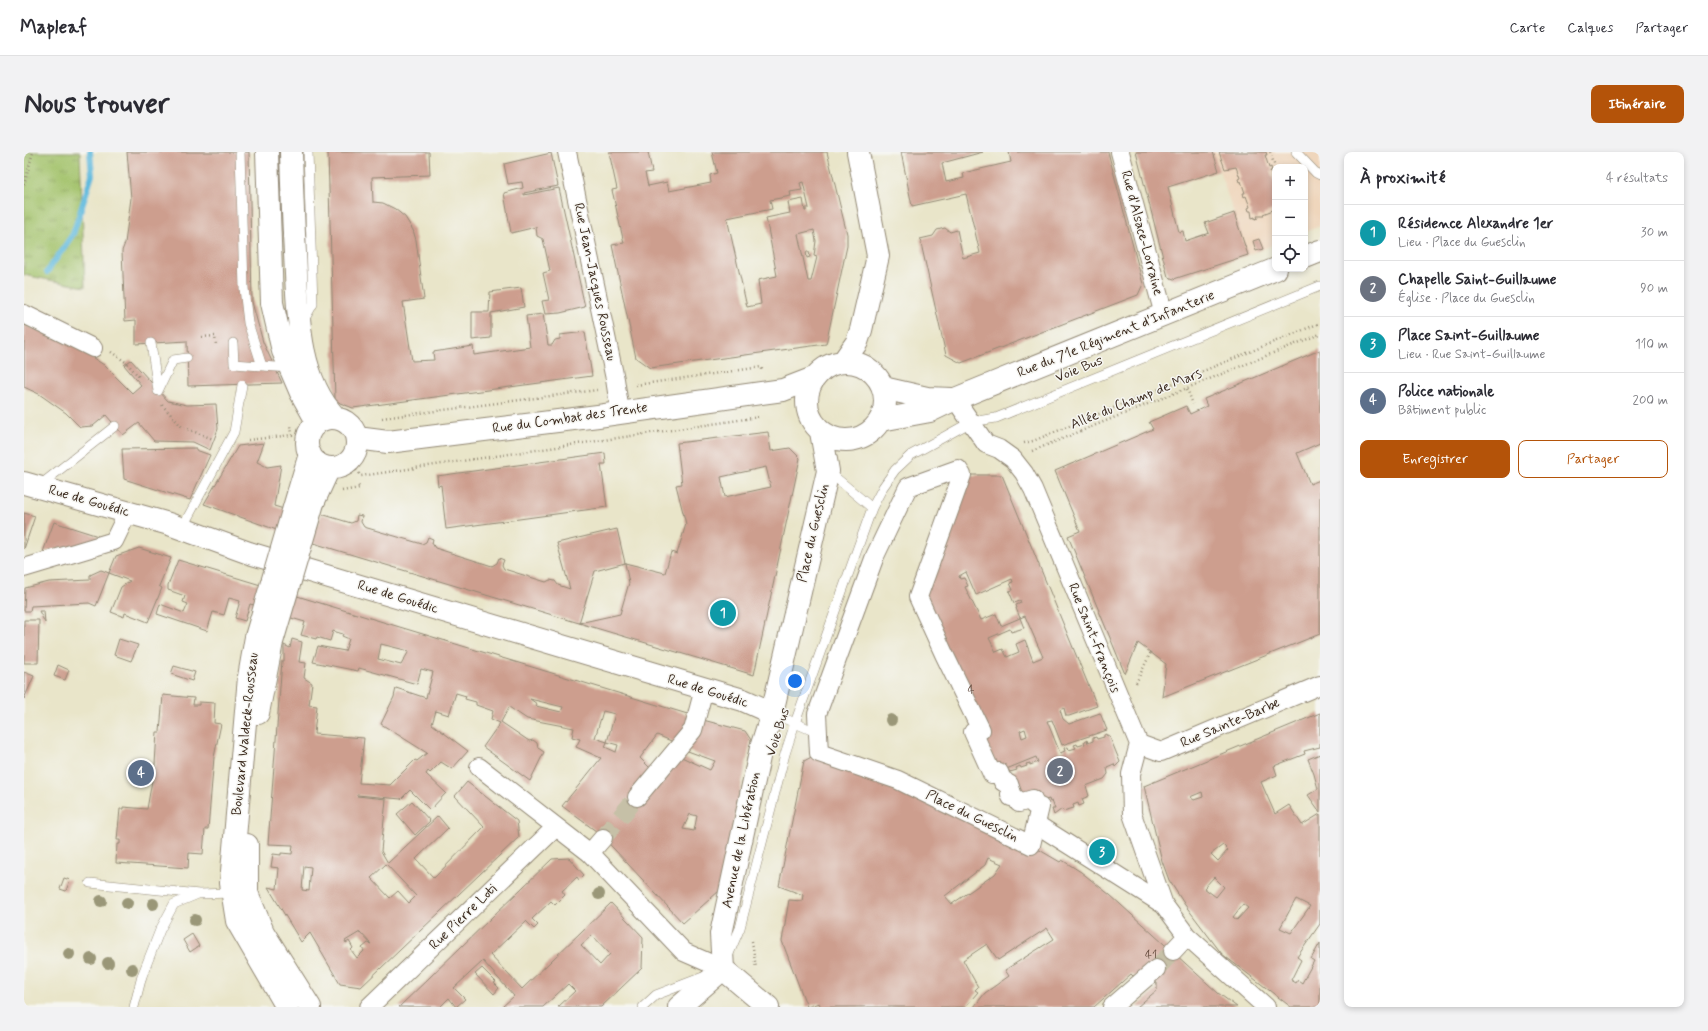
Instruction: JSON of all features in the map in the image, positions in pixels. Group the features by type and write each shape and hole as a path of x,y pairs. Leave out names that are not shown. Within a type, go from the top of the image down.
{"main road":[{"path":"267,152 272,303 283,351 301,393 315,418 315,425 308,439 310,454 314,461 321,466 339,465"},
{"path":"291,152 300,327 306,359 314,386 329,411 346,426 356,452 339,465 306,498"},
{"path":"852,363 878,256 858,152"},
{"path":"1308,256 1320,251"},
{"name":"Rue du 71e Régiment d'Infanterie","path":"880,420 930,411 955,399 1272,271"},
{"path":"852,363 874,374 883,388 885,399 884,410 874,429 864,436 854,440 842,441 831,438 821,432 811,420 806,404 806,395 814,378 822,370 832,364 852,363"},
{"name":"Rue du Combat des Trente","path":"346,426 388,442 778,390 814,378"},
{"path":"883,388 927,398 955,399"},
{"path":"778,390 806,404"},
{"path":"315,425 321,421 346,426"},
{"path":"821,432 828,471"},
{"path":"828,471 854,440"},
{"path":"310,454 306,498 264,640 246,853 248,893 263,932 310,1007"},
{"name":"Place du Guesclin","path":"772,713 828,471"},
{"name":"Rue de Gouédic","path":"31,485 182,528 249,553 742,700 772,713"},
{"name":"Boulevard Waldeck-Rousseau","path":"264,640 249,677 231,883 237,921 287,1007"},
{"name":"Avenue de la Libération","path":"722,969 721,934 761,748 772,713"},
{"path":"679,1007 722,969 768,1007"}],"street":[{"name":"Rue Jean-Jacques Rousseau","path":"568,152 620,412"},
{"name":"Rue d'Alsace-Lorraine","path":"1120,152 1164,315"},
{"path":"24,314 101,349"},
{"name":"Rue Saint-François","path":"955,399 986,444 1002,451 1024,473 1033,489 1123,709 1139,744"},
{"name":"Place du Guesclin","path":"958,469 962,475 918,597 981,730 973,732 992,774 999,772 1003,782 1005,781 1007,785 1008,784 1012,793 1010,794 1018,800 1019,803 1033,800 1034,805 1040,807 1031,845 898,780 819,754 818,734 817,714 875,556 908,487 958,469"},
{"path":"24,568 114,542 128,512"},
{"name":"Rue Sainte-Barbe","path":"1139,744 1161,752 1320,685"},
{"path":"637,797 693,730 704,689"},
{"path":"1139,744 1131,774 1132,814 1164,905 1187,936 1266,1007"},
{"path":"479,767 590,853 684,952 722,969"},
{"path":"1036,824 1164,905"},
{"name":"Rue Pierre Loti","path":"369,1007 556,827"},
{"path":"590,853 603,838"},
{"path":"1173,951 1187,936"},
{"path":"1112,1007 1156,968"}],"lane":[{"path":"240,152 244,288 248,323 262,366"},
{"path":"300,327 313,304 308,152"},
{"path":"1296,152 1316,173 1320,175"},
{"name":"Voie Bus","path":"722,969 740,928 783,761 795,723 872,508 883,487 895,470 911,455 971,422 996,418 1320,286"},
{"path":"151,343 158,391 173,360 187,358"},
{"path":"233,344 234,364 249,369 262,366 290,368"},
{"path":"182,528 234,432 242,385"},
{"path":"31,485 115,426"},
{"path":"828,471 872,508"},
{"path":"772,713 818,734"},
{"path":"90,884 199,894 232,893"},
{"path":"134,1007 142,976 160,930 174,904 199,894"},
{"path":"643,1007 656,995 722,969"}],"path":[{"path":"24,185 33,152"},
{"path":"1270,152 1275,164"},
{"name":"Allée du Champ de Mars","path":"1002,451 1032,441 1320,323"},
{"name":"Allée du Champ de Mars","path":"1002,451 1035,451 1320,334"},
{"path":"202,337 215,336 216,352"},
{"path":"101,349 127,363 142,380"},
{"path":"339,465 361,476 759,418 778,390 761,367 346,426"},
{"path":"1187,389 1193,404"},
{"path":"162,404 182,427 214,440"},
{"path":"241,440 292,435 289,419"},
{"path":"338,492 360,488 357,484"},
{"path":"1123,709 1151,652"}],"shaded area":[{"path":"1213,152 1320,152 1320,226 1308,231 1308,164 1272,164 1272,245 1248,255"}],"green space":[{"path":"24,152 80,152 85,287 24,275"}],"building":[{"path":"127,152 249,152 252,302 263,342 282,383 188,386 187,341 136,344 136,320 125,321 122,251 125,243 131,198"},
{"path":"328,152 429,152 430,175 372,177 373,202 383,203 395,209 405,217 413,230 416,240 424,299 403,302 412,361 434,360 433,352 473,346 474,355 530,347 526,316 543,314 548,345 552,345 555,340 560,339 560,335 585,332 592,376 353,408 340,403 335,399"},
{"path":"609,152 648,152 652,172 645,173 648,186 667,182 669,191 711,183 710,175 717,173 712,152 827,152 847,234 847,246 826,344 650,368 636,358 612,245 624,243 612,190 617,189","holes":["803,182 809,208 806,208 806,211 803,199 788,202 790,213 766,218 777,276 758,280 761,304 747,307 727,218 772,209 770,200 791,196 790,192 802,190 800,183","814,230 816,241 814,256 817,257 811,281 808,281 798,234"]},
{"path":"901,152 983,152 942,163 946,182 964,178 963,173 1011,162 1009,152 1108,152 1143,284 1138,295 961,363 946,355 920,239 933,236 937,230 945,228 950,232 957,230 963,258 980,253 966,194 912,206"},
{"path":"1136,152 1213,152 1219,171 1168,187 1179,232 1183,231 1185,241 1209,233 1205,223 1234,213 1248,255 1174,279 1168,277"},
{"path":"1219,152 1266,152 1267,155 1265,155 1269,168 1271,167 1272,171 1270,171 1272,176 1272,210 1263,214 1264,216 1257,216 1258,218 1255,219 1255,217 1252,218 1251,211 1249,211 1248,208 1250,207 1246,196 1244,197 1243,193 1245,193 1241,181 1239,182 1238,179 1240,178 1236,167 1225,169"},
{"path":"551,153 558,186 524,193 524,195 559,188 585,307 560,313 545,314 542,301 549,300 543,273 550,271 543,239 537,236 536,227 511,233 504,193 523,188 522,182 508,184 504,164"},
{"path":"1259,239 1263,249 1256,251 1253,241"},
{"path":"806,252 809,252 810,257 807,258"},
{"path":"521,288 524,307 491,313 491,338 472,340 472,312 489,312 490,292"},
{"path":"24,325 47,333 73,345 104,365 132,393 141,385 124,365 131,360 168,401 187,405 216,404 218,429 210,450 193,442 154,441 139,423 123,435 106,415 93,426 80,427 66,413 39,394 24,387"},
{"path":"1320,350 1320,443 1297,453 1310,484 1320,480 1320,634 1162,697 1166,664 1138,643 1125,674 1068,536 1080,531 1055,471 1153,429 1149,422 1186,406 1190,414 1207,406 1204,399"},
{"path":"768,432 771,451 790,448 800,458 754,675 579,623 620,614 629,583 625,563 665,573 671,552 677,554 686,524 676,485 682,484 677,443","holes":["766,467 771,487 725,497 721,477"]},
{"path":"264,443 257,462 267,467 281,465 274,506 287,510 286,513 318,525 321,514 351,523 356,521 357,515 362,516 361,522 364,527 422,544 426,542 428,537 433,539 432,543 435,548 492,566 497,563 499,558 504,560 502,565 504,569 546,582 550,580 555,581 558,585 570,589 557,543 617,529 625,563 595,571 579,623 313,543 204,504 238,446"},
{"path":"196,448 196,450 210,455 190,500 124,479 122,449"},
{"path":"605,453 606,464 601,464 607,507 446,529 441,485 438,486 437,476"},
{"path":"962,475 1002,475 1097,706 1069,716 1066,716 1064,708 1060,710 1063,719 1069,724 1100,713 1107,730 1062,745 1052,720 1047,721 1060,753 1065,751 1064,748 1068,747 1069,750 1076,748 1074,745 1077,744 1078,746 1085,744 1084,742 1087,740 1088,743 1093,741 1093,738 1096,737 1097,739 1104,737 1106,734 1107,736 1109,735 1120,762 1115,767 1114,764 1107,767 1108,774 1104,779 1086,786 1089,796 1082,799 1084,804 1079,806 1078,803 1073,805 1074,808 1063,811 1062,809 1054,815 1052,809 1055,809 1052,801 1050,802 1049,799 1042,801 1022,798 1007,772 1017,770 1016,768 1020,766 1021,768 1027,766 1026,764 1030,763 1030,765 1038,762 1036,757 999,772 918,597","holes":["966,572 976,595 1012,579 1013,582 1010,583 1013,590 1009,591 1014,603 1020,601 1021,603 1016,605 1020,618 1001,626 996,614 981,620 965,587 968,586 964,578 960,579 959,576","1025,616 1043,657 1033,661 1025,640 1016,644 1019,652 1007,657 1003,649 996,652 989,638 1010,629 1011,632 1024,628 1020,618","1025,729 1027,736 1022,738 1020,731"]},
{"path":"24,513 35,516 24,549"},
{"path":"54,522 98,536 97,542 43,552"},
{"path":"139,548 171,558 159,586 162,588 148,622 125,613 124,617 111,612 121,587 130,581 109,573 116,556"},
{"path":"178,560 694,716 676,743 657,735 640,758 653,771 622,808 631,815 677,755 710,770 715,761 685,750 703,720 745,731 751,740 719,891 683,923 600,834 562,806 601,758 576,747 580,739 572,737 574,728 527,719 509,707 501,722 529,741 533,740 537,743 538,748 544,752 530,781 483,747 500,723 491,719 493,711 476,705 476,702 465,699 466,696 456,693 449,715 436,711 432,724 468,751 452,769 441,762 430,773 428,771 426,774 446,793 430,810 410,790 401,799 357,795 386,799 381,851 388,863 438,816 448,828 416,859 434,878 484,827 455,796 467,782 517,821 519,837 361,987 340,984 310,933 301,942 268,887 277,889 279,868 271,867 273,854 292,854 293,845 268,844 282,661 284,661 284,645 290,648 292,639 302,642 299,662 306,663 304,678 312,683 309,705 317,706 314,734 364,738 359,783 390,785 415,760 417,761 427,753 381,724 394,697 396,688 426,698 433,672 421,669 417,684 359,668 358,671 313,662 318,646 345,651 349,639 342,636 343,634 333,631 330,641 317,637 316,639 301,635 305,622 274,613 274,610 250,604 245,621 235,618 240,601 229,598 224,615 213,612 207,631 157,614 160,604 184,613 188,604 183,602 185,596 168,590 168,585","holes":["381,644 409,651 401,665 378,659","530,699 563,707 561,712 536,706 537,704","603,711 615,714 607,742 595,738","607,742 618,745 616,752 605,747","690,814 697,816 694,831 683,829","386,864 416,896 409,903 398,891 390,898 371,878","304,866 311,867 309,891 302,890","360,932 371,944 368,943 362,948 364,951 357,958 351,950 353,948 349,941 346,943 345,941"]},
{"path":"101,570 109,573 96,606 89,603 31,606 30,611 24,611 25,588 49,582 90,580 90,575"},
{"path":"39,611 44,611 45,623"},
{"path":"24,620 39,620 38,663 24,663"},
{"path":"119,639 138,645 131,661 114,655"},
{"path":"58,665 69,670 65,680 54,676"},
{"path":"174,666 195,672 192,681 171,674"},
{"path":"24,672 34,676 24,699"},
{"path":"163,695 194,698 193,705 199,705 199,702 215,703 214,723 221,724 214,757 208,829 205,829 203,854 189,853 188,868 116,863 117,844 120,844 120,840 117,840 120,809 123,809 123,807 147,809 155,764 157,732 160,732"},
{"path":"1320,713 1320,747 1304,751 1305,754 1274,766 1277,775 1261,782 1275,814 1289,805 1302,825 1320,814 1320,924 1297,957 1301,960 1291,980 1296,983 1298,980 1302,983 1314,961 1311,959 1320,943 1320,1007 1291,1007 1222,954 1185,905 1169,880 1162,861 1144,786","holes":["1202,792 1203,797 1194,800 1190,797","1223,845 1228,850 1218,861 1211,854","1214,877 1224,887 1216,897 1204,888","1296,899 1310,906 1291,933 1280,928","1243,904 1248,908 1237,920 1233,917"]},
{"path":"819,753 1031,845 1060,862 1062,860 1081,872 1110,895 1218,993 1237,1007 1137,1007 1157,990 1157,983 1133,976 1131,974 1094,1007 974,1007 985,993 1009,976 1005,970 1054,939 1047,928 998,960 987,944 963,960 978,987 975,990 978,992 965,1007 821,1007 819,1003 807,1007 782,941 789,900 802,901 803,895 779,886 804,761","holes":["988,858 1002,864 995,874 952,904 945,896 985,865"]},
{"path":"1320,754 1320,812 1308,795 1318,789 1308,759"},
{"path":"412,801 430,821 415,835 397,814"},
{"path":"569,858 584,875 579,880 577,877 562,891 565,895 555,905 551,901 532,919 538,925 534,929 526,921 490,955 522,989 611,903 643,937 642,968 601,1007 558,1007 575,991 568,984 543,1007 502,1007 514,996 483,961 454,988 465,999 456,1007 449,998 440,1007 399,1007 552,859","holes":["592,935 610,954 600,965 581,945"]},
{"path":"64,878 70,880 66,891 60,889"},
{"path":"192,934 199,946 190,952 183,940"},
{"path":"482,968 496,982 494,983 499,988 494,994 475,974"}],"waterway":[{"path":"47,272 73,234 92,175 90,152"}],"tunnel":[{"path":"603,838 637,797"},
{"path":"1156,969 1173,951"}],"place":[{"name":"Résidence Alexandre 1er","path":"723,613"},
{"name":"Chapelle Saint-Guillaume","path":"1060,771"},
{"name":"Police nationale","path":"141,773"},
{"name":"Place Saint-Guillaume","path":"1102,852"}]}
